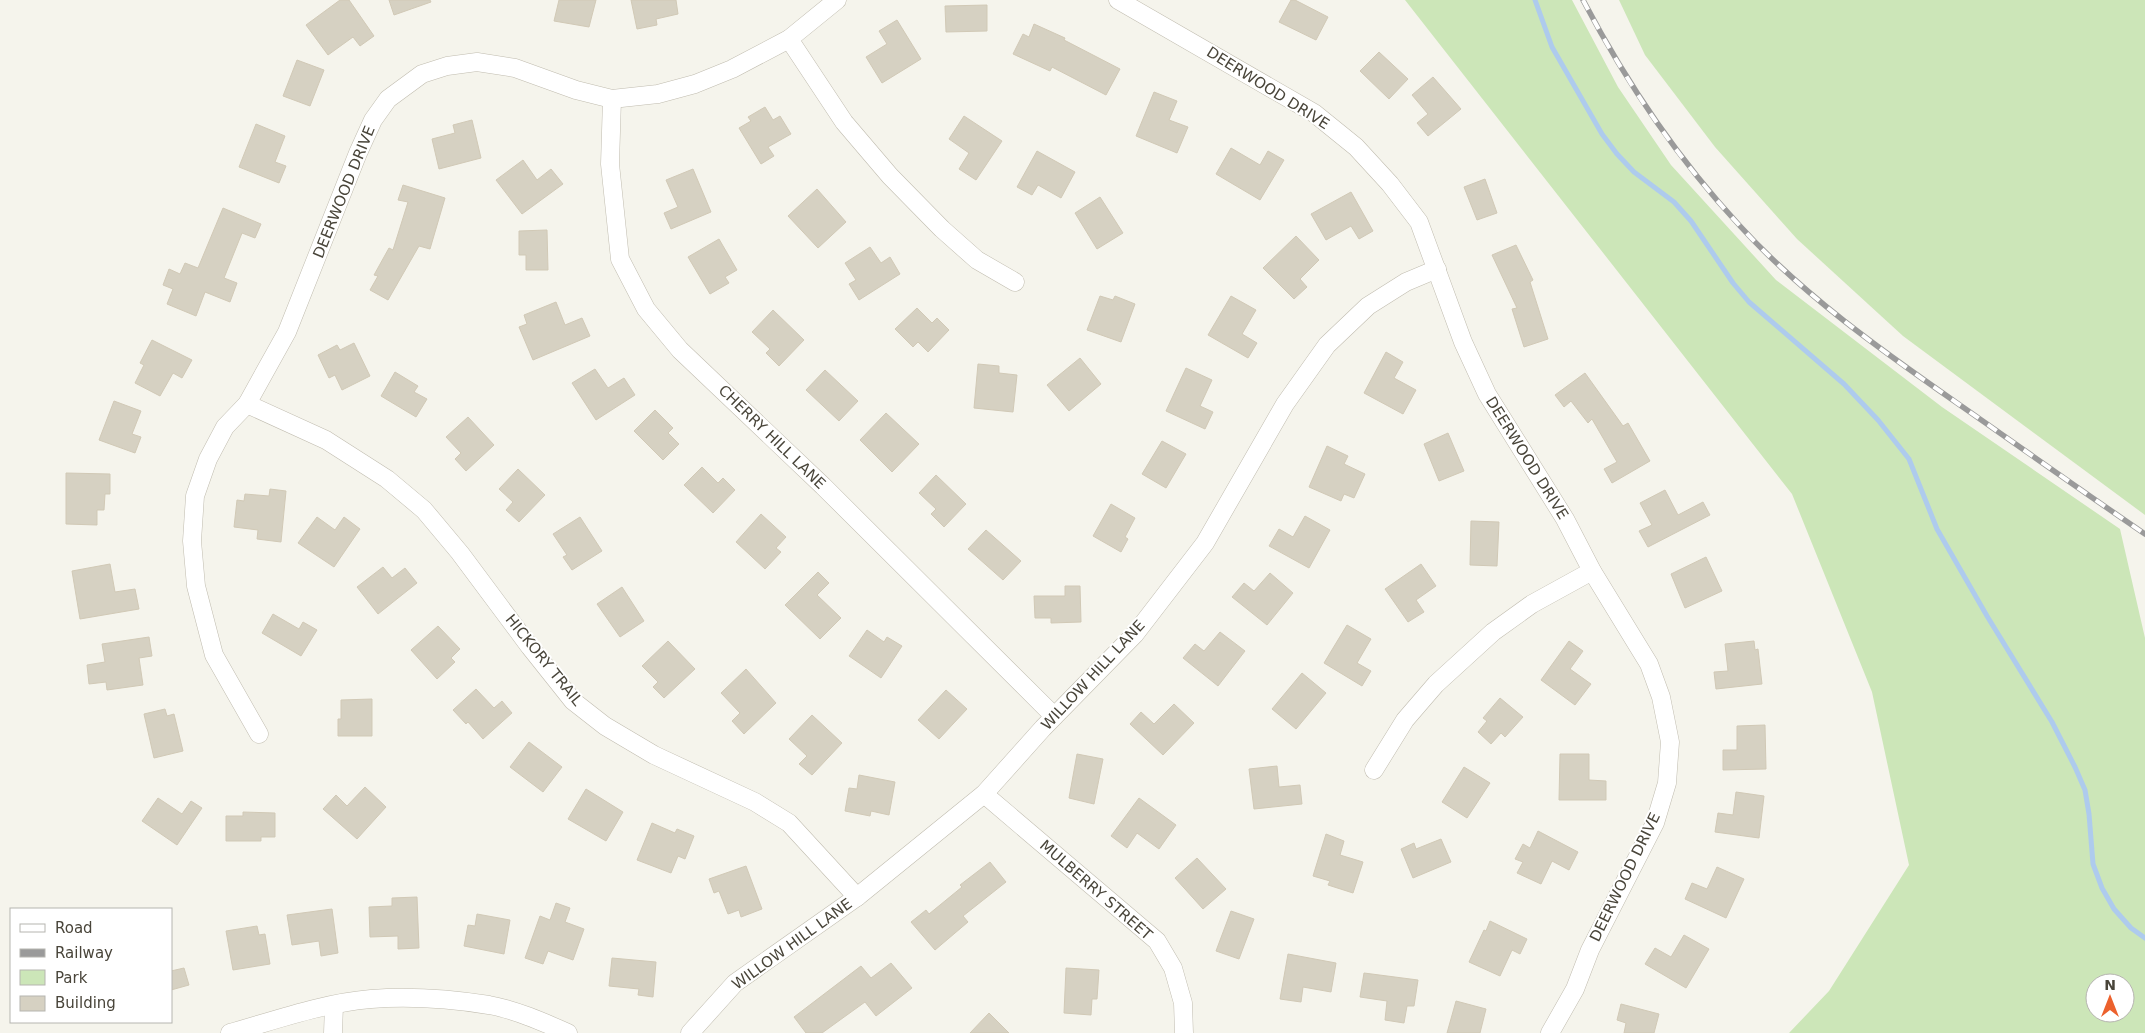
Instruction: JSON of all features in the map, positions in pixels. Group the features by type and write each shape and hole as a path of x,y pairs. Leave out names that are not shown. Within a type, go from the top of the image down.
{"street":[{"name":"DEERWOOD DRIVE","path":"259,734 214,655 196,586 192,541 195,496 208,459 225,427 247,404 287,332 373,120 388,99 422,74 447,66 477,62 515,68 576,90 612,99 658,94 695,84 732,69 789,39 837,0"},
{"name":"DEERWOOD DRIVE","path":"1118,0 1314,113 1356,147 1390,184 1419,222 1464,342 1487,394 1565,519 1592,571 1649,664 1661,697 1670,742 1667,783 1654,823 1605,919 1575,989 1550,1033"},
{"path":"789,39 844,122 890,176 942,229 977,260 1015,282"},
{"name":"CHERRY HILL LANE","path":"612,99 610,164 620,259 646,309 680,350 823,486 1054,716"},
{"name":"WILLOW HILL LANE","path":"690,1033 735,983 857,897 984,794 1054,716 1135,634 1205,543 1286,404 1327,345 1368,306 1406,282 1437,269"},
{"name":"HICKORY TRAIL","path":"247,404 326,440 387,479 424,510 460,553 530,647 573,700 605,726 654,755 755,802 789,823 857,897"},
{"path":"1374,770 1405,720 1436,684 1493,632 1532,604 1592,571"},
{"name":"MULBERRY STREET","path":"984,794 1157,941 1173,968 1183,1002 1184,1033"},
{"path":"230,1033 334,1005 371,999 428,998 490,1006 534,1019 568,1033"},
{"path":"333,1033 334,1005"}],"green space":[{"path":"1405,0 1572,0 1618,87 1671,165 1776,280 1942,407 2120,529 2145,638 2145,1033 1789,1033 1829,991 1909,865 1872,692 1792,494"},
{"path":"1619,0 2145,0 2145,515 1903,336 1797,239 1715,147 1645,55"}],"building":[{"path":"340,0 349,0 374,36 360,46 353,37 328,55 306,25"},
{"path":"389,0 430,0 431,2 394,15"},
{"path":"559,0 596,0 589,27 554,21"},
{"path":"631,0 676,0 678,14 656,19 657,25 637,29"},
{"path":"1291,0 1295,0 1328,17 1316,40 1279,22"},
{"path":"987,5 987,31 946,32 945,6"},
{"path":"897,20 921,59 882,83 866,57 887,44 879,31"},
{"path":"1034,24 1065,38 1064,40 1120,69 1106,95 1052,67 1050,71 1013,54 1023,34 1029,37"},
{"path":"1379,52 1408,79 1389,99 1360,71"},
{"path":"297,60 324,70 310,106 283,96"},
{"path":"1433,77 1461,109 1428,136 1417,123 1428,114 1412,95"},
{"path":"1154,92 1177,101 1169,120 1188,127 1177,153 1136,136"},
{"path":"765,107 773,120 780,116 791,134 768,147 774,156 761,164 739,128 751,121 748,117"},
{"path":"964,116 1002,141 976,180 959,169 969,153 949,139"},
{"path":"472,120 481,158 439,169 432,139 455,133 453,125"},
{"path":"256,124 285,136 275,162 286,166 279,183 239,167"},
{"path":"1231,148 1260,165 1268,151 1284,160 1260,200 1216,174"},
{"path":"1037,151 1075,172 1061,198 1038,185 1032,195 1017,187"},
{"path":"523,160 537,180 551,169 563,184 522,214 496,180"},
{"path":"693,169 711,212 671,229 664,213 678,207 666,180"},
{"path":"1485,179 1497,213 1477,220 1464,187"},
{"path":"403,185 445,198 430,249 419,246 388,300 370,290 378,276 374,275 389,248 393,250 408,202 398,200"},
{"path":"817,189 846,222 818,248 788,216"},
{"path":"1351,192 1373,231 1359,239 1351,226 1326,240 1311,214"},
{"path":"1100,197 1123,233 1097,249 1075,213"},
{"path":"223,208 261,224 255,238 242,233 224,278 237,283 230,302 205,292 196,316 167,304 173,289 163,285 169,269 180,274 185,263 198,268"},
{"path":"547,230 548,270 526,270 526,255 519,255 519,231"},
{"path":"1296,236 1319,260 1300,279 1307,287 1294,299 1263,268"},
{"path":"719,239 737,270 725,277 729,283 710,294 688,257"},
{"path":"1516,245 1533,280 1530,282 1548,339 1524,347 1512,309 1517,308 1492,255"},
{"path":"870,247 881,263 890,257 900,274 859,300 849,284 856,280 845,263"},
{"path":"1100,296 1113,300 1115,296 1135,304 1121,342 1087,330"},
{"path":"1231,296 1256,310 1242,334 1257,343 1248,358 1208,335"},
{"path":"556,302 565,325 582,318 590,336 533,360 519,327 527,324 524,315"},
{"path":"917,308 932,323 937,318 949,330 928,352 918,342 913,347 895,329"},
{"path":"773,310 804,340 779,366 766,353 770,349 752,332"},
{"path":"152,340 192,360 182,378 173,373 160,396 135,383 144,365 140,363"},
{"path":"354,343 370,376 342,390 335,375 329,378 318,355 337,345 340,350"},
{"path":"1386,352 1403,362 1394,378 1416,390 1403,414 1364,393"},
{"path":"1080,358 1101,384 1069,411 1047,385"},
{"path":"978,364 999,366 999,373 1017,375 1013,412 974,408"},
{"path":"1186,368 1212,380 1200,406 1213,412 1205,429 1166,411"},
{"path":"595,369 608,388 624,378 635,395 596,420 572,383"},
{"path":"825,370 858,401 839,421 806,390"},
{"path":"395,372 418,386 414,392 427,399 416,417 381,396"},
{"path":"1585,373 1623,426 1628,423 1650,461 1612,483 1604,469 1617,462 1592,419 1588,423 1571,401 1564,407 1555,395"},
{"path":"114,401 141,411 132,434 141,437 135,453 99,440"},
{"path":"655,410 673,428 668,433 679,444 663,460 634,431"},
{"path":"886,413 919,444 892,472 860,440"},
{"path":"468,417 494,445 466,471 455,459 461,453 446,437"},
{"path":"1448,433 1464,471 1439,481 1424,444"},
{"path":"1162,441 1186,454 1166,488 1142,474"},
{"path":"1327,446 1348,456 1344,464 1365,474 1354,498 1344,494 1341,501 1309,487"},
{"path":"702,467 718,483 723,478 735,490 713,513 684,485"},
{"path":"518,469 545,495 519,522 506,510 513,502 499,489"},
{"path":"66,473 110,474 110,494 105,494 104,510 97,510 97,525 66,524"},
{"path":"936,475 966,504 944,527 931,514 936,509 919,493"},
{"path":"270,489 286,491 281,542 257,539 258,530 234,527 237,500 244,501 245,494 269,496"},
{"path":"1665,490 1678,515 1703,502 1710,515 1648,547 1639,531 1652,525 1640,503"},
{"path":"1111,504 1135,518 1125,537 1128,539 1121,552 1093,536"},
{"path":"761,514 786,537 776,548 781,552 765,569 736,542"},
{"path":"1305,516 1330,530 1309,568 1269,546 1279,529 1293,537"},
{"path":"317,517 335,530 344,517 360,529 334,567 298,543"},
{"path":"580,517 602,551 572,570 563,557 567,555 553,534"},
{"path":"1471,521 1499,522 1497,566 1470,565"},
{"path":"986,530 1021,561 1003,580 968,549"},
{"path":"1706,557 1722,591 1685,608 1671,574"},
{"path":"110,564 115,592 135,589 139,609 80,619 72,571"},
{"path":"1421,564 1436,586 1416,600 1424,612 1408,622 1385,589"},
{"path":"383,567 392,578 405,568 417,583 378,614 357,587"},
{"path":"818,572 829,583 817,595 841,618 820,639 785,605"},
{"path":"1270,573 1293,593 1267,625 1232,597 1244,583 1254,591"},
{"path":"1065,586 1080,586 1081,622 1051,623 1051,618 1035,618 1034,596 1065,596"},
{"path":"622,587 644,621 620,637 597,604"},
{"path":"273,614 299,629 303,622 317,630 301,656 262,633"},
{"path":"1347,625 1371,639 1357,663 1371,671 1362,686 1324,663"},
{"path":"438,626 460,649 451,658 455,662 437,679 411,650"},
{"path":"867,630 884,642 887,637 902,646 881,678 849,656"},
{"path":"1220,632 1245,651 1218,686 1183,658 1195,644 1204,651"},
{"path":"149,637 152,656 139,658 143,685 107,690 106,682 89,684 87,665 105,662 102,644"},
{"path":"668,641 695,669 664,698 653,687 658,682 642,666"},
{"path":"1569,641 1583,651 1570,669 1591,684 1575,705 1541,680"},
{"path":"1754,641 1755,650 1758,649 1762,684 1716,689 1714,672 1728,671 1725,644"},
{"path":"746,669 776,703 744,734 732,721 740,713 721,693"},
{"path":"1302,673 1326,693 1296,729 1272,709"},
{"path":"476,689 494,708 502,701 512,713 483,739 468,722 466,724 453,710"},
{"path":"946,690 967,709 939,739 918,720"},
{"path":"1500,698 1523,717 1505,737 1501,733 1491,744 1478,732 1487,721 1483,718"},
{"path":"372,699 372,736 338,736 338,719 341,719 341,700"},
{"path":"1174,704 1194,723 1163,755 1130,724 1141,712 1154,724"},
{"path":"165,709 167,716 174,714 183,751 154,758 144,714"},
{"path":"812,715 842,743 812,775 799,764 807,756 789,739"},
{"path":"1765,725 1766,769 1723,770 1723,750 1737,750 1737,726"},
{"path":"529,742 562,767 543,792 510,767"},
{"path":"1077,754 1103,759 1094,804 1069,798"},
{"path":"1560,754 1589,754 1589,780 1606,781 1606,800 1559,800"},
{"path":"1277,766 1279,787 1300,785 1302,804 1254,809 1249,769"},
{"path":"1464,767 1490,783 1467,818 1442,802"},
{"path":"859,775 895,782 889,815 871,811 870,816 845,811 849,788 857,789"},
{"path":"365,787 386,807 357,839 323,809 336,795 347,806"},
{"path":"586,789 623,812 606,841 568,819"},
{"path":"1736,792 1764,796 1759,838 1715,832 1718,813 1733,815"},
{"path":"158,798 182,814 191,801 202,808 177,845 142,821"},
{"path":"1139,798 1176,825 1159,849 1137,833 1127,848 1111,836"},
{"path":"243,812 275,813 275,837 261,837 261,841 226,841 226,816 243,816"},
{"path":"652,823 675,833 677,829 694,836 685,859 678,856 671,873 637,860"},
{"path":"1538,831 1578,852 1569,870 1552,861 1541,884 1517,873 1523,862 1515,859 1523,844 1530,848"},
{"path":"1326,834 1344,841 1340,855 1363,862 1353,893 1328,885 1330,881 1313,876"},
{"path":"1441,839 1451,862 1413,878 1401,849 1414,843 1416,849"},
{"path":"1197,858 1226,889 1203,909 1175,878"},
{"path":"990,862 1006,882 963,916 968,922 935,950 911,922 926,910 929,914 962,887 960,885"},
{"path":"746,866 762,909 741,917 739,910 728,914 719,891 714,893 709,879"},
{"path":"1717,867 1744,879 1726,918 1685,899 1692,883 1707,889"},
{"path":"417,897 419,948 398,949 398,936 370,937 369,907 392,906 392,898"},
{"path":"556,903 570,908 565,922 584,929 573,960 548,951 543,964 525,958 540,916 550,920"},
{"path":"332,909 338,953 321,956 319,941 292,945 287,915"},
{"path":"1231,911 1254,919 1239,959 1216,951"},
{"path":"477,914 510,920 504,954 464,946 468,925 475,926"},
{"path":"1490,921 1527,939 1520,954 1512,950 1500,976 1469,962"},
{"path":"257,926 259,935 265,934 270,964 233,970 226,931"},
{"path":"1684,935 1709,949 1686,988 1645,964 1655,948 1671,957"},
{"path":"1288,954 1336,963 1331,992 1303,987 1301,1002 1280,999"},
{"path":"612,958 656,962 653,997 638,995 639,989 609,986"},
{"path":"891,963 912,988 876,1016 865,1002 822,1033 806,1033 794,1017 861,966 871,978"},
{"path":"184,968 189,985 172,990 172,971"},
{"path":"1066,968 1099,970 1097,999 1092,999 1091,1015 1064,1013"},
{"path":"1364,973 1418,980 1414,1006 1407,1006 1404,1023 1385,1020 1387,1001 1360,997"},
{"path":"1456,1001 1486,1009 1480,1033 1447,1033"},
{"path":"1621,1004 1659,1014 1654,1033 1624,1033 1626,1023 1617,1020"},
{"path":"989,1013 1009,1033 970,1033"}],"waterway":[{"path":"1535,0 1552,47 1602,134 1617,154 1634,172 1674,202 1691,221 1733,283 1749,302 1844,384 1878,420 1909,459 1937,529 1987,616 2052,722 2075,767 2085,790 2093,864 2102,888 2114,909 2131,928 2145,938"}],"railway":[{"path":"1583,0 1617,61 1654,119 1717,200 1764,251 1816,298 1872,342 2145,534"}]}
